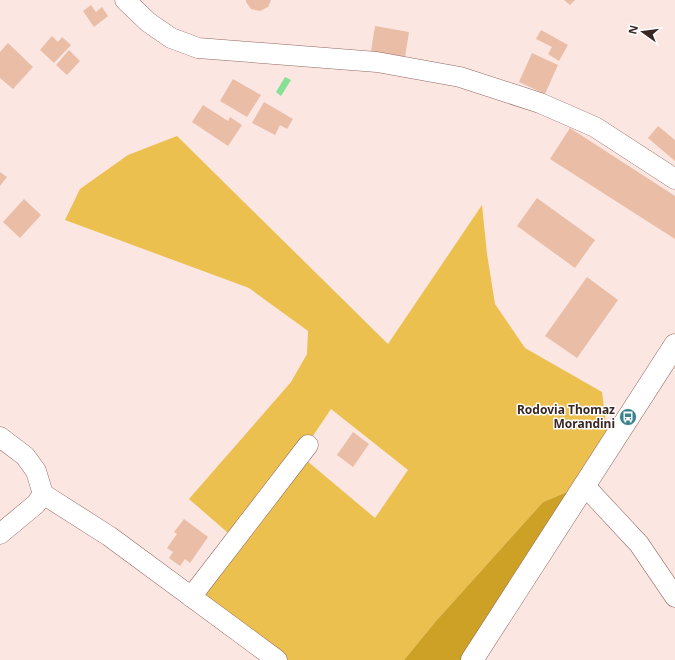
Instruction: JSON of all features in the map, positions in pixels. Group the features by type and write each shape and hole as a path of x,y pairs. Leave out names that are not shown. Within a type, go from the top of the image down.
{"main road":[{"path":"473,660 675,345"}],"street":[{"path":"124,0 148,22 171,38 198,48 377,62 460,77 540,103 595,127 675,178"},
{"path":"0,437 25,456 36,470 43,494 109,536 276,660"},
{"path":"191,597 308,445"},
{"path":"584,485 639,544 675,597"},
{"path":"0,534 36,504 43,494"}],"shaded area":[{"path":"285,77 291,80 281,96 276,92"},
{"path":"177,136 388,344 482,205 487,254 495,304 525,348 602,392 609,447 584,485 543,502 436,621 404,660 277,660 191,597 235,539 189,499 291,382 307,354 308,331 249,288 65,220 80,189 128,155","holes":["331,409 408,470 375,518 300,455"]},
{"path":"584,485 472,660 404,660 436,621 543,502"}],"building":[{"path":"246,0 271,0 268,7 260,11 251,9"},
{"path":"564,0 575,0 570,5"},
{"path":"91,5 96,12 102,7 108,16 94,27 83,11"},
{"path":"375,26 409,32 405,57 371,51"},
{"path":"541,30 568,45 559,61 548,54 552,47 536,39"},
{"path":"52,36 58,42 62,37 71,45 54,63 40,50"},
{"path":"8,43 33,67 13,89 0,78 0,52"},
{"path":"69,50 80,61 67,75 56,65"},
{"path":"532,53 558,65 545,94 519,82"},
{"path":"233,79 261,95 247,117 220,101"},
{"path":"264,102 293,119 287,129 280,125 275,135 252,123"},
{"path":"203,105 228,121 230,117 242,125 228,146 192,122"},
{"path":"658,126 675,140 675,161 648,138"},
{"path":"570,128 675,196 675,239 550,159"},
{"path":"0,172 7,177 0,186"},
{"path":"537,198 595,240 575,268 517,226"},
{"path":"24,199 41,215 20,238 3,222"},
{"path":"587,277 618,300 577,358 545,336"},
{"path":"353,432 369,444 353,467 337,455"},
{"path":"184,519 208,537 190,563 185,559 180,566 169,558 173,552 167,548 177,534 174,532"}],"place":[{"name":"Rodovia Thomaz Morandini","path":"628,417"}]}
